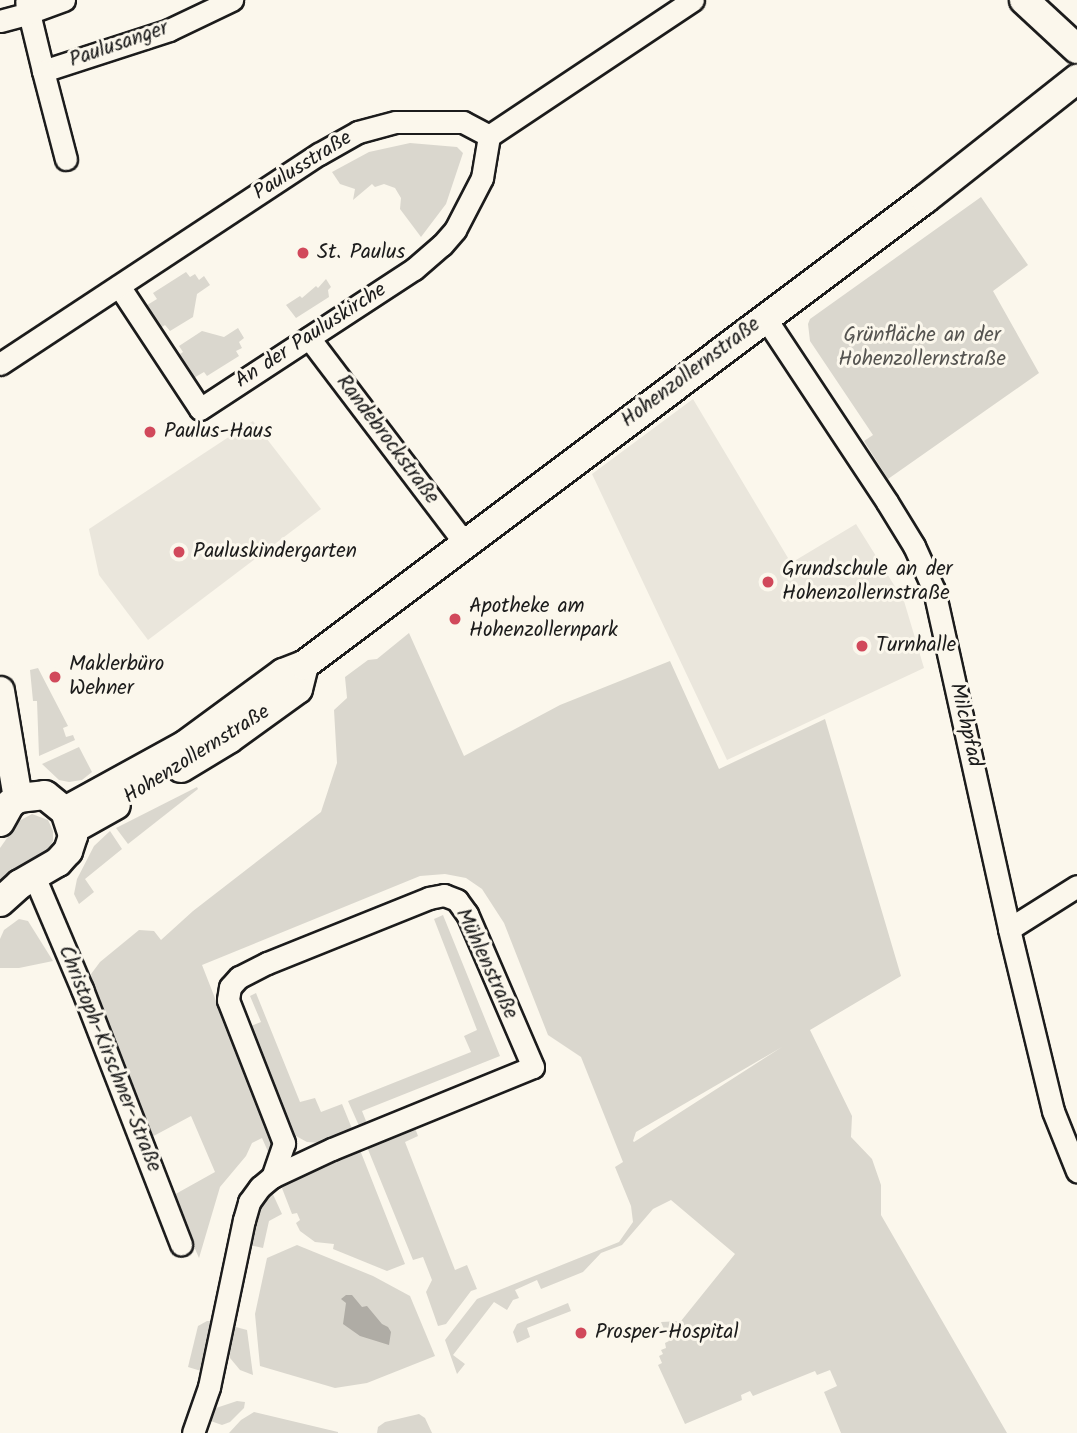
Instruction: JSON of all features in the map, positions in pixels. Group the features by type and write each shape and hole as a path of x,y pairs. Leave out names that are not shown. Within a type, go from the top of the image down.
{"main road":[{"path":"1024,0 1077,49"},
{"name":"Hohenzollernstraße","path":"69,820 229,739 298,689 304,665 764,316 925,198 1077,79"},
{"path":"0,691 18,798"},
{"path":"0,822 10,804 18,798 44,796 69,820 68,851 58,862 20,884 0,902"}],"street":[{"path":"0,21 27,7 64,0"},
{"name":"Paulusanger","path":"43,71 169,30 232,0"},
{"path":"489,136 693,0"},
{"name":"Paulusanger","path":"27,7 66,159"},
{"name":"Paulusstraße","path":"0,364 319,154 358,132 396,122 463,122 489,136"},
{"name":"An der Pauluskirche","path":"119,286 200,409 414,269 442,246 456,230 482,178 489,136"},
{"name":"Milchpfad","path":"764,316 887,502 914,546 934,590 1009,929 1054,1111 1077,1171"},
{"name":"Randebrockstraße","path":"309,338 464,542"},
{"name":"Christoph-Kirschner-Straße","path":"34,876 82,989 181,1244"},
{"path":"1009,929 1077,886"},
{"name":"Mühlenstraße","path":"193,1433 209,1387 249,1202 272,1177 284,1143 228,1000 230,987 239,977 267,963 429,898 444,895 457,900 467,914 533,1068 272,1177"}],"shaded area":[{"name":"Grundschule an der Hohenzollernstraße","path":"693,399 791,563 856,524 904,601 924,668 727,760 592,474"},
{"name":"Pauluskindergarten","path":"253,421 321,509 148,640 99,575 89,529"},
{"path":"352,1295 362,1307 367,1306 382,1324 388,1327 391,1332 389,1345 360,1336 343,1324 346,1303 341,1299"}],"green space":[{"path":"410,143 457,147 463,153 446,204 421,237 400,209 401,198 395,188 384,184 375,187 372,184 353,200 355,189 340,184 332,172 369,152"},
{"name":"Grünfläche an der Hohenzollernstraße","path":"981,197 1028,265 993,291 1039,373 888,479 864,441 873,435 810,341 808,324 810,319"},
{"path":"186,272 190,277 195,274 199,280 204,276 210,285 197,294 193,317 170,331 165,325 159,329 144,307 157,299 153,293"},
{"path":"326,279 331,287 328,290 329,297 296,318 286,305 300,296 302,298 316,286 318,288"},
{"path":"238,328 244,338 239,342 242,348 236,351 239,356 207,376 204,372 192,379 177,356 183,352 179,346 202,331 224,337"},
{"path":"409,633 464,756 560,705 670,661 719,769 825,719 901,976 810,1030 852,1116 851,1137 872,1159 881,1185 881,1215 1007,1433 841,1433 824,1392 837,1386 830,1370 817,1375 815,1371 753,1396 750,1391 741,1395 742,1400 685,1424 658,1365 662,1363 659,1356 663,1354 661,1350 666,1348 665,1343 669,1341 661,1322 681,1321 735,1254 671,1200 653,1209 622,1245 601,1253 583,1272 541,1289 537,1280 515,1290 519,1298 513,1300 507,1310 494,1302 453,1355 465,1364 457,1374 445,1340 477,1299 619,1242 633,1222 631,1206 615,1167 623,1162 581,1057 548,1035 504,923 482,889 466,878 445,874 420,876 202,965 271,1141 270,1156 262,1138 252,1143 246,1156 220,1187 199,1258 172,1196 215,1172 191,1116 148,1139 90,990 94,987 91,974 100,962 139,930 154,931 161,940 193,911 321,812 337,763 334,710 347,698 345,677 368,660 377,659","holes":["782,1047 634,1142 636,1132"]},
{"path":"38,668 68,726 63,728 66,737 73,735 75,740 39,756 37,701 33,701 30,670"},
{"path":"79,747 92,772 82,780 59,780 42,764"},
{"path":"197,787 198,789 128,844 116,828"},
{"path":"32,814 48,820 53,831 53,841 41,860 0,888 0,848 19,821"},
{"path":"110,831 122,849 85,879 94,892 79,904 74,894 77,879 94,846"},
{"path":"443,915 500,1056 362,1111 368,1126 360,1128 348,1101 471,1052 464,1036 477,1030 434,919"},
{"path":"19,919 28,921 53,961 19,968 0,968 0,939 4,930"},
{"path":"256,993 300,1102 315,1098 321,1112 342,1104 353,1131 320,1143 307,1142 294,1135 248,1027 261,1022 250,996"},
{"path":"415,1128 418,1136 405,1142 455,1270 467,1265 477,1289 471,1291 446,1324 438,1326 426,1292 432,1280 423,1257 413,1260 367,1147"},
{"path":"360,1150 405,1264 387,1271 333,1249 334,1244 315,1242 300,1231 296,1223 300,1220 297,1213 292,1214 280,1183"},
{"path":"271,1190 282,1214 269,1221 263,1248 249,1245 257,1210"},
{"path":"297,1245 373,1276 410,1296 435,1356 367,1383 335,1388 260,1366 255,1314 267,1258"},
{"path":"568,1303 571,1311 527,1328 530,1337 517,1343 513,1332 517,1324"},
{"path":"211,1321 201,1371 188,1367 198,1326"},
{"path":"232,1326 247,1330 253,1375 240,1370 230,1358 228,1343"},
{"path":"237,1401 245,1402 244,1408 230,1422 222,1425 208,1420 216,1408"},
{"path":"254,1412 338,1433 229,1433 241,1420"},
{"path":"419,1414 425,1418 432,1433 377,1433 378,1427 385,1422"}],"place":[{"name":"St. Paulus","path":"303,253"},
{"name":"Paulus-Haus","path":"150,432"},
{"name":"Pauluskindergarten","path":"179,552"},
{"name":"Grundschule an der Hohenzollernstraße","path":"768,582"},
{"name":"Apotheke am Hohenzollernpark","path":"455,619"},
{"name":"Turnhalle","path":"862,646"},
{"name":"Maklerbüro Wehner","path":"55,677"},
{"name":"Prosper-Hospital","path":"581,1333"}]}
